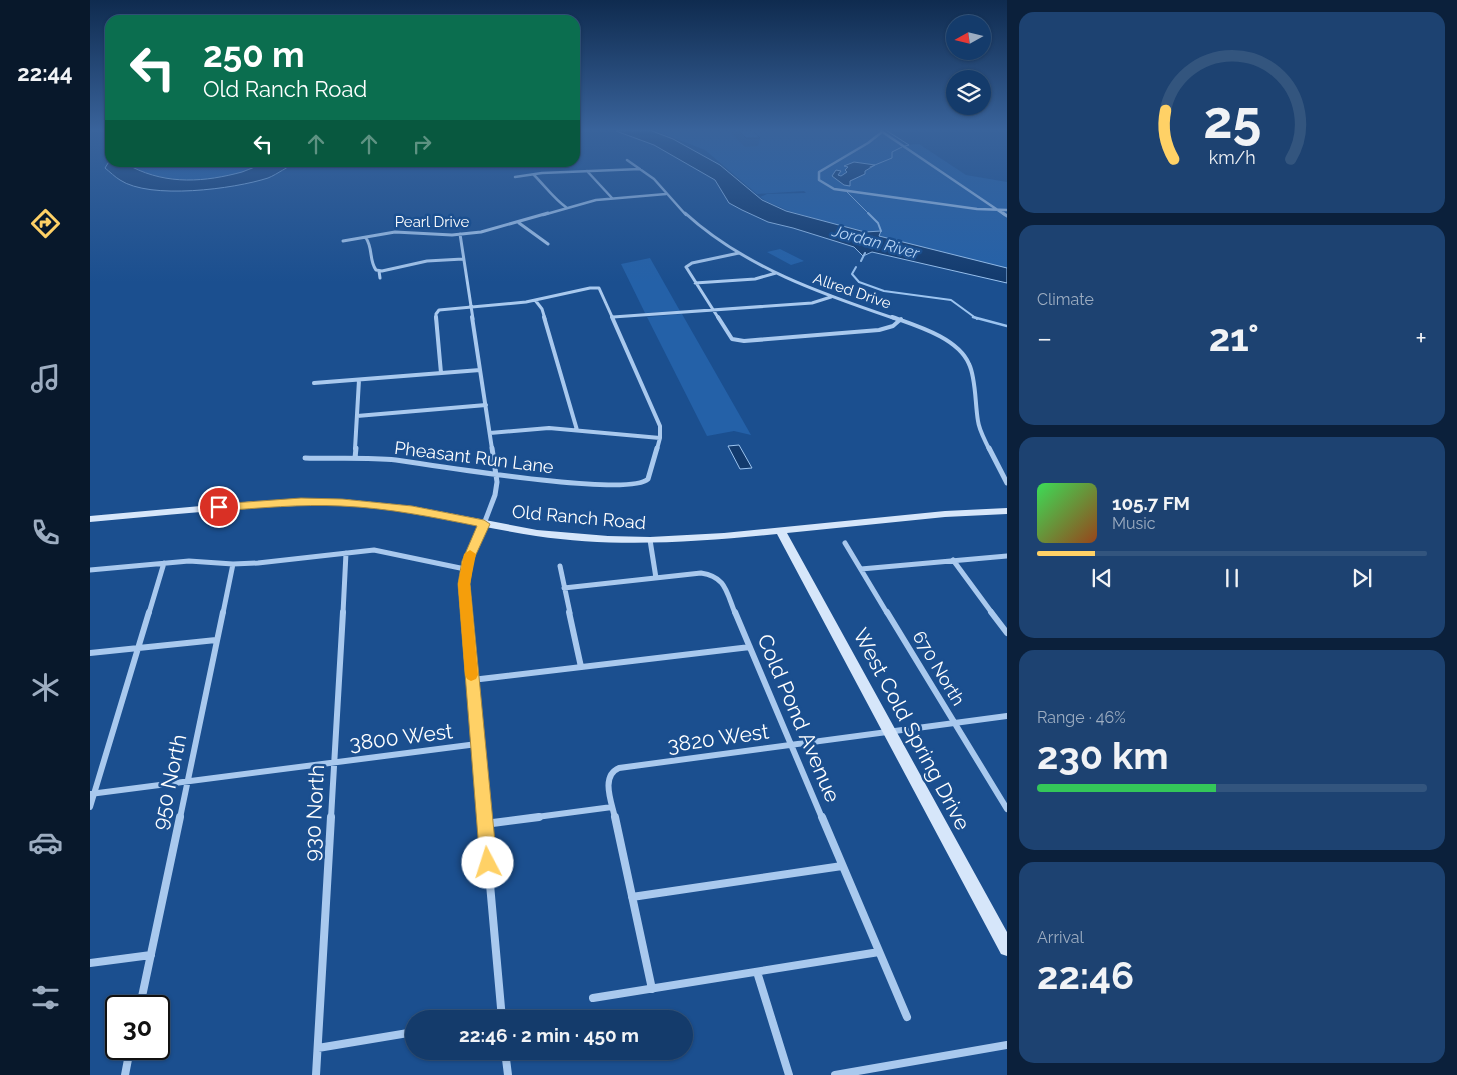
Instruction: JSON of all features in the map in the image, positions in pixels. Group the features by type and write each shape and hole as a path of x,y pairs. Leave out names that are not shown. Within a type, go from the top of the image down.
{"street":[{"path":"541,181 557,201 567,208"},
{"path":"598,181 612,198"},
{"name":"Allred Drive","path":"656,181 691,219 739,253 776,273 831,297 901,319 944,338 960,350 968,360 971,369 978,423 1007,483"},
{"path":"821,181 834,189 1007,210"},
{"path":"953,181 1007,216"},
{"name":"Pearl Drive","path":"344,241 400,232 460,234 487,231 567,208 612,198 666,194"},
{"path":"519,222 548,244"},
{"path":"460,234 496,474 495,501 470,553 465,569 464,591 501,1010"},
{"path":"366,238 373,248 373,268 378,271 380,278"},
{"path":"739,253 688,265 686,269 729,336 735,340 879,330 892,326 901,319"},
{"path":"378,271 427,261 463,259"},
{"path":"695,283 755,279 776,273"},
{"path":"441,373 436,314 439,310 535,300 590,288 599,288 658,420 660,438 549,428 490,433"},
{"path":"613,317 812,303 831,297"},
{"path":"535,300 542,309 577,430"},
{"path":"314,383 480,370"},
{"path":"355,458 359,380"},
{"path":"358,416 486,405"},
{"name":"Pheasant Run Lane","path":"305,458 355,458 415,462 496,474 592,484 640,484 648,479 660,438"},
{"name":"Old Ranch Road","path":"90,519 301,502 386,506 448,515 484,524 537,533 608,539 650,540 717,536 936,515 1007,512"},
{"name":"West Cold Spring Drive","path":"780,530 891,731 1007,948"},
{"path":"650,540 656,578"},
{"name":"670 North","path":"845,543 1007,809"},
{"path":"90,570 189,561 234,564 380,550 465,569"},
{"name":"930 North","path":"316,1075 346,552"},
{"path":"861,570 1007,556"},
{"path":"953,560 1007,633"},
{"path":"90,806 92,794 164,563"},
{"name":"950 North","path":"142,995 216,640 234,564"},
{"path":"560,566 581,667"},
{"name":"Cold Pond Avenue","path":"564,588 701,573 707,573 722,582 907,1017"},
{"path":"90,653 216,640"},
{"path":"472,680 750,647"},
{"name":"3820 West","path":"612,807 608,778 612,771 623,767 1007,716"},
{"name":"3800 West","path":"92,794 478,744"},
{"path":"485,824 612,807 652,989"},
{"path":"632,897 842,866"},
{"path":"593,998 879,952"},
{"path":"90,963 150,955"},
{"path":"757,972 789,1075"},
{"path":"318,1048 405,1034"},
{"path":"835,1075 1007,1045"},
{"path":"125,1075 128,1060"},
{"path":"506,1060 508,1075"}],"shaded area":[{"path":"742,181 1007,182 1007,270 842,230 837,225 789,211 760,197 767,194 806,193 804,191 757,194"},
{"path":"780,249 804,261 791,265 767,252"},
{"path":"650,258 680,311 645,313 621,264"},
{"path":"682,314 751,435 734,431 707,436 647,317"}],"water":[{"path":"123,181 256,181 235,186 192,191 151,190"},
{"name":"Jordan River","path":"716,181 739,181 762,200 786,211 865,232 881,231 879,236 1007,268 1007,283 872,252 863,256 854,247 768,222 729,203"},
{"path":"839,181 850,181 850,186"},
{"path":"739,445 752,468 740,469 728,446"}],"waterway":[{"name":"Jordan River","path":"847,192 878,223 881,231"},
{"name":"Jordan River","path":"861,261 865,253"},
{"path":"856,267 852,274 859,282 884,291 951,300 975,318"},
{"path":"975,318 1007,326"}],"slow traffic":[{"path":"470,554 465,569 464,591 471,675"}],"route":[{"path":"219,507 301,502 342,502 412,509 484,524 467,561 464,591 488,863"}]}
